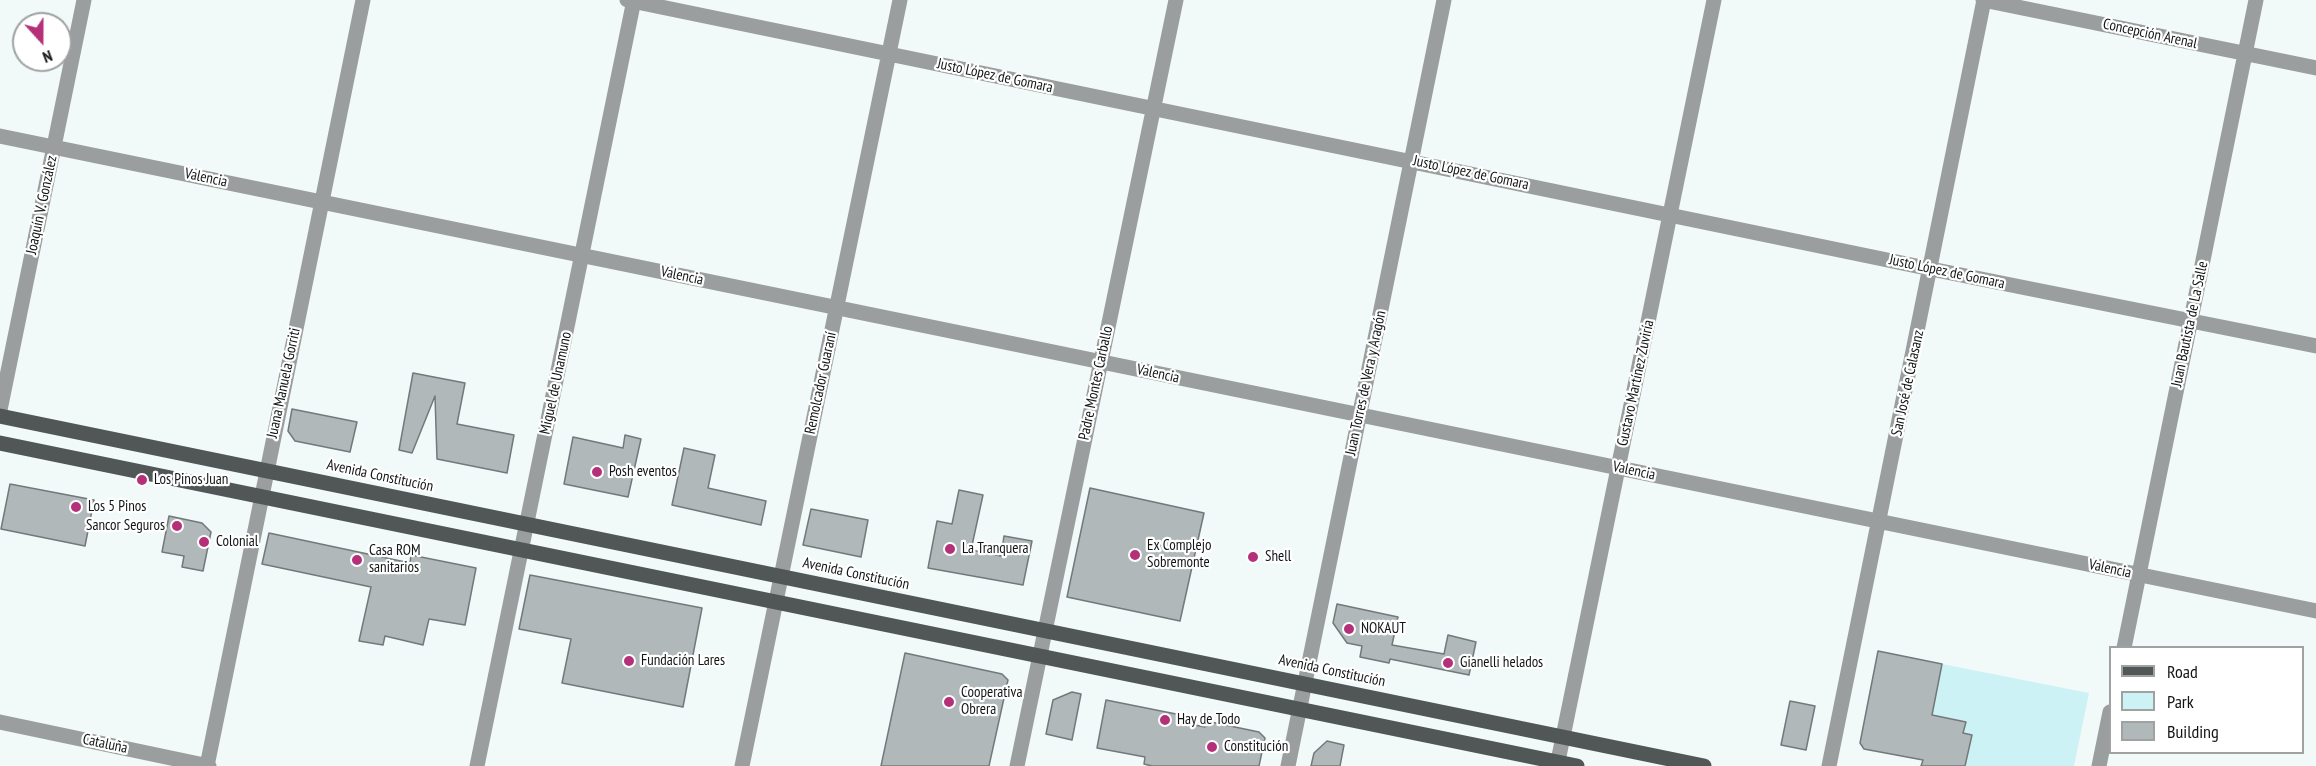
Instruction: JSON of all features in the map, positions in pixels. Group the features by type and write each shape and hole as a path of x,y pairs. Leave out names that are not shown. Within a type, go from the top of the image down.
{"main road":[{"name":"Avenida Constitución","path":"0,416 1704,766"},
{"path":"0,443 1558,764 1577,766"}],"street":[{"name":"Joaquín V. González","path":"0,410 84,0"},
{"name":"Juana Manuela Gorriti","path":"208,766 363,0"},
{"name":"Justo López de Gomara","path":"631,0 1931,269 2316,346"},
{"name":"Miguel de Unamuno","path":"477,766 582,255 631,0"},
{"name":"Remolcador Guaraní","path":"742,766 900,0"},
{"name":"Padre Montes Carballo","path":"1017,766 1176,0"},
{"name":"Juan Torres de Vera y Aragón","path":"1288,766 1444,0"},
{"name":"Gustavo Martínez Zuviría","path":"1558,764 1714,0"},
{"name":"Concepción Arenal","path":"1984,0 2316,68"},
{"name":"San José de Calasanz","path":"1829,766 1984,0"},
{"name":"Juan Bautista de La Salle","path":"2124,646 2256,0"},
{"name":"Valencia","path":"0,136 2316,611"},
{"path":"2099,766 2109,716"},
{"name":"Cataluña","path":"0,722 208,766"}],"green space":[{"path":"1942,664 2089,693 2074,766 1921,766"}],"building":[{"path":"413,373 465,383 457,424 514,435 507,473 437,459 435,396 412,453 399,450"},
{"path":"292,409 357,422 350,452 295,441 288,431"},
{"path":"625,435 641,439 628,497 564,484 573,437 623,448"},
{"path":"684,448 715,455 708,488 766,501 761,525 672,505"},
{"path":"10,484 94,500 85,546 1,529"},
{"name":"Ex Complejo Sobremonte","path":"1090,488 1204,513 1180,621 1067,597"},
{"path":"959,490 983,495 971,550 1001,556 1004,536 1032,541 1023,585 928,568 937,521 952,524"},
{"path":"811,509 868,520 861,557 803,545"},
{"path":"169,516 202,523 211,532 203,571 182,567 184,556 162,552"},
{"path":"269,533 410,563 411,555 476,568 465,625 429,619 423,645 385,636 383,645 359,641 371,587 262,564"},
{"name":"Fundación Lares","path":"530,575 702,608 683,707 562,683 571,639 519,629"},
{"path":"1337,604 1398,617 1392,645 1444,654 1448,635 1476,642 1469,675 1390,659 1389,663 1360,657 1362,646 1347,643 1333,623"},
{"path":"1878,651 1942,664 1932,715 1966,722 1963,733 1972,735 1965,766 1921,766 1923,760 1864,749 1860,743"},
{"name":"Cooperativa Obrera","path":"905,653 1002,674 1008,680 989,766 881,766"},
{"path":"1072,692 1081,694 1072,740 1046,734 1053,700"},
{"path":"1106,700 1181,715 1179,722 1205,727 1206,721 1259,732 1265,738 1259,766 1152,766 1144,764 1145,757 1097,748"},
{"path":"1790,701 1815,706 1806,750 1781,745"},
{"path":"1327,741 1344,745 1340,766 1311,766 1314,753"}],"place":[{"name":"Posh eventos","path":"597,472"},
{"name":"Los Pinos Juan","path":"142,480"},
{"name":"Los 5 Pinos","path":"76,507"},
{"name":"Sancor Seguros","path":"177,526"},
{"name":"Colonial","path":"204,542"},
{"name":"La Tranquera","path":"950,549"},
{"name":"Ex Complejo Sobremonte","path":"1135,555"},
{"name":"Shell","path":"1253,557"},
{"name":"Casa ROM sanitarios","path":"357,560"},
{"name":"NOKAUT","path":"1349,629"},
{"name":"Fundación Lares","path":"629,661"},
{"name":"Gianelli helados","path":"1448,663"},
{"name":"Cooperativa Obrera","path":"949,702"},
{"name":"Hay de Todo","path":"1165,720"},
{"name":"Constitución","path":"1212,747"}]}
